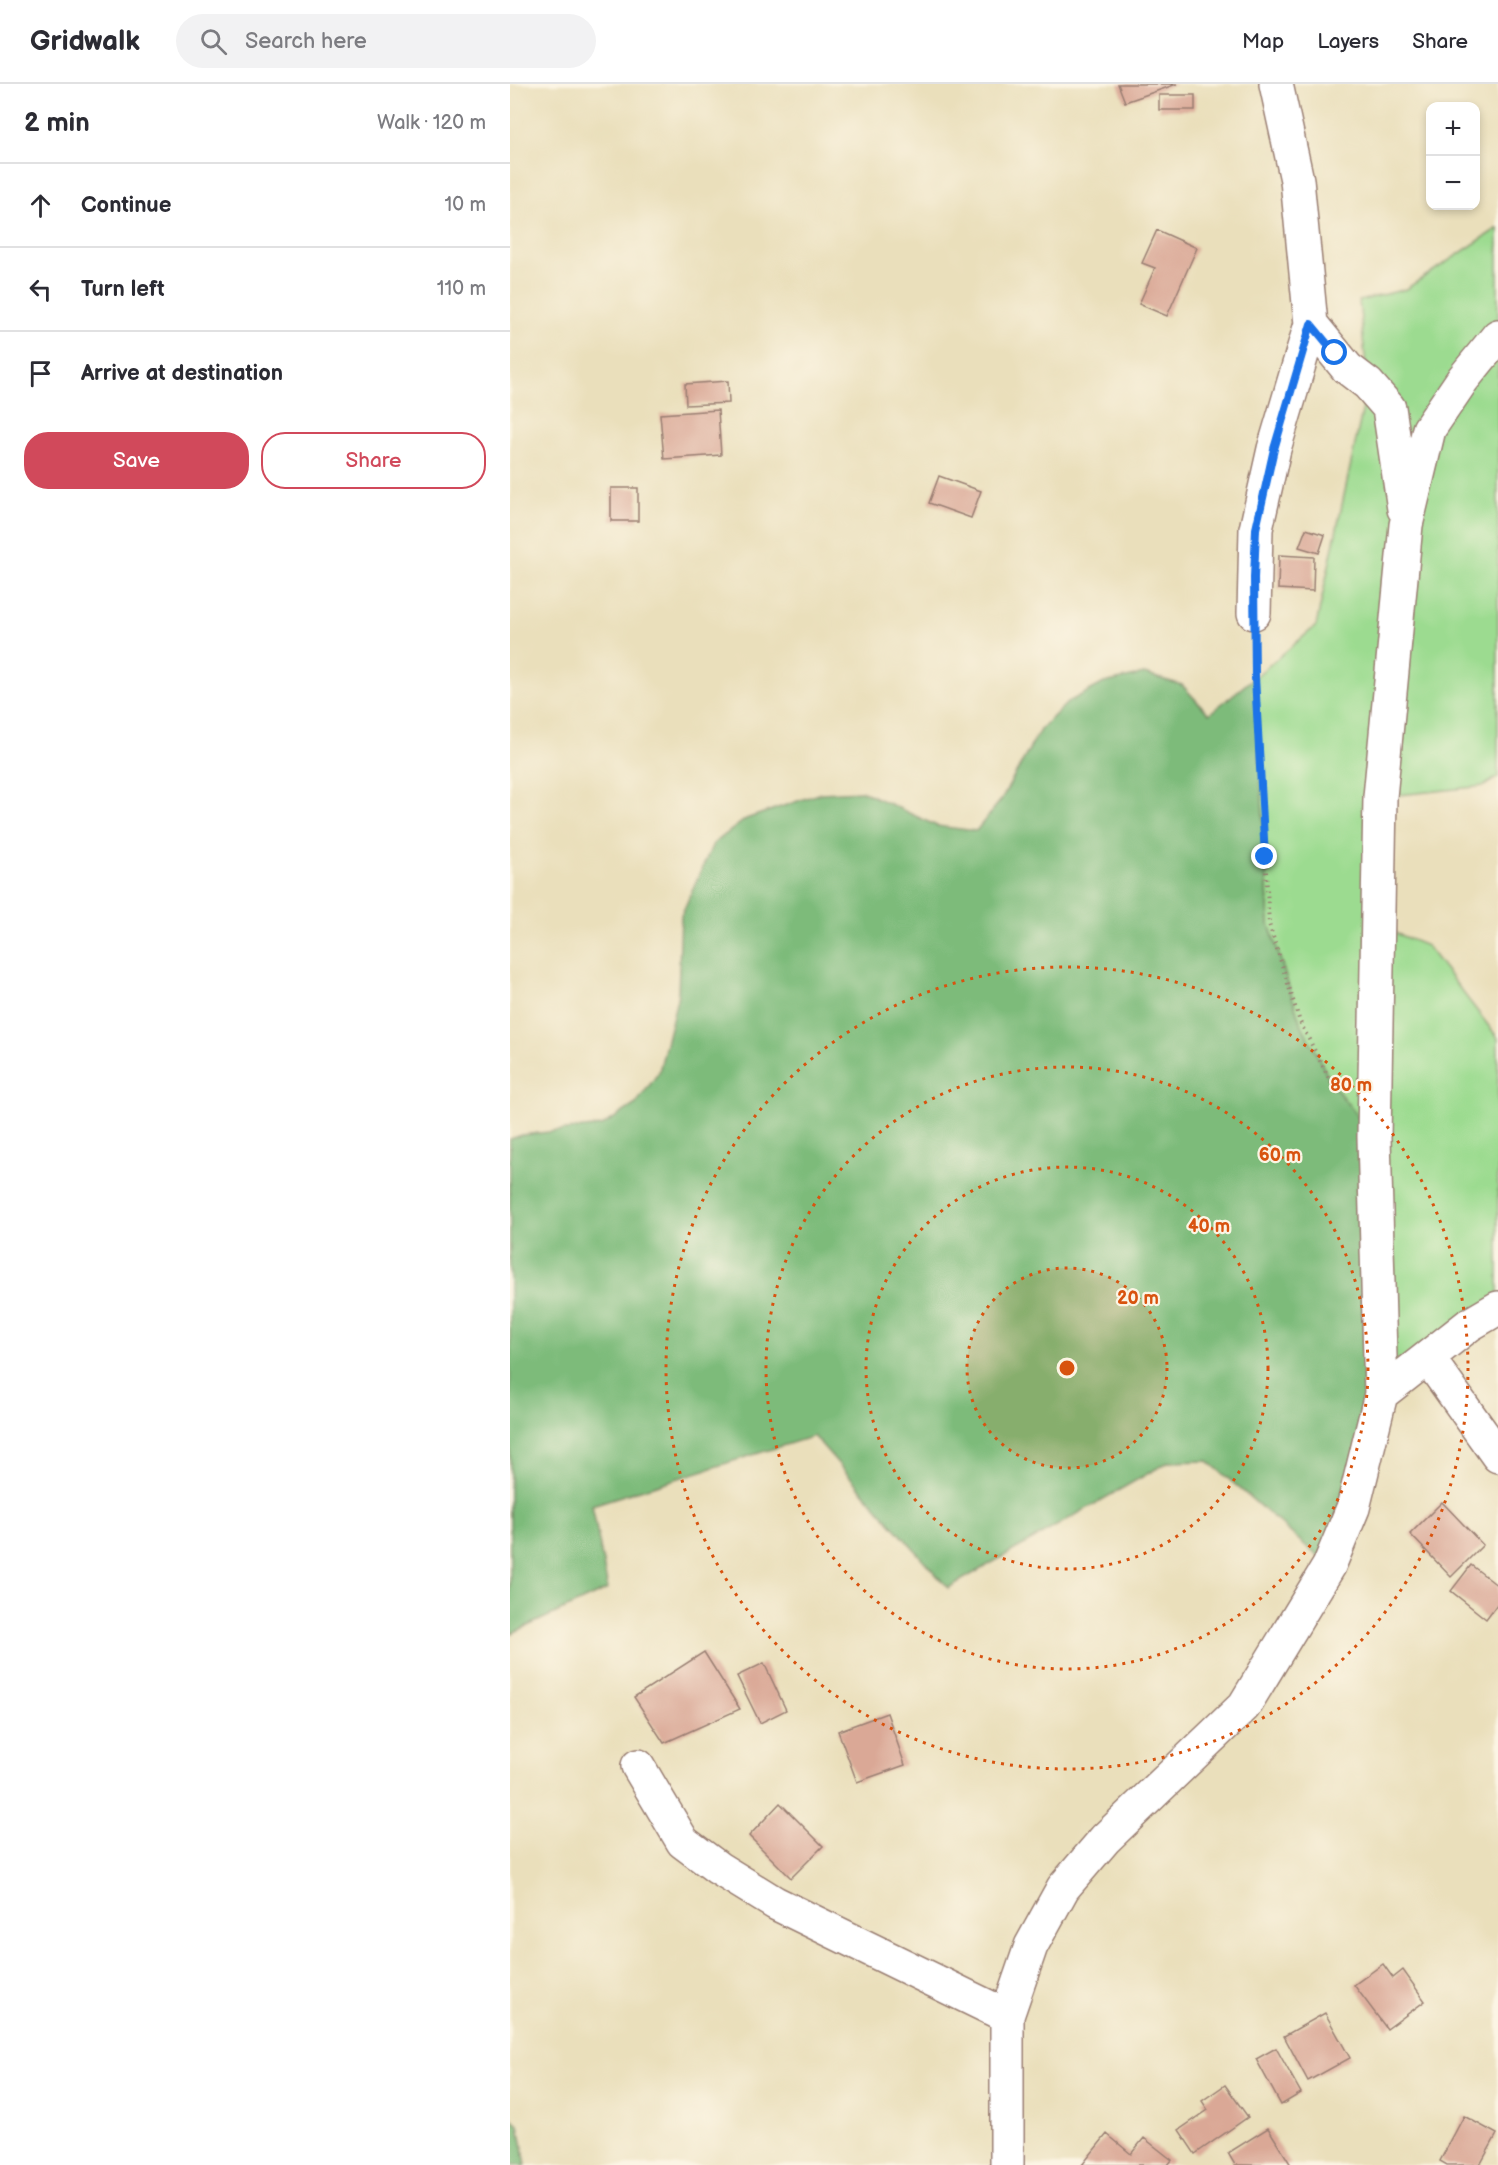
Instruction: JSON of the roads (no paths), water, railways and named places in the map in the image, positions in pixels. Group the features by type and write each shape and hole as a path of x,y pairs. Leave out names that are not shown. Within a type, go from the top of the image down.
{"street":[{"path":"1254,613 1256,529 1274,449 1311,324 1297,180 1276,84"},
{"path":"1311,324 1347,368 1368,384 1389,408 1406,525"},
{"path":"1007,2165 1007,2016 1031,1946 1063,1888 1105,1839 1244,1706 1323,1576 1353,1508 1381,1395 1374,1137 1380,796 1406,525 1429,429 1463,380 1498,336"},
{"path":"1381,1395 1469,1325 1498,1308"},
{"path":"1428,1358 1498,1455"},
{"path":"638,1766 683,1842 718,1868 775,1903 1007,2016"}]}
